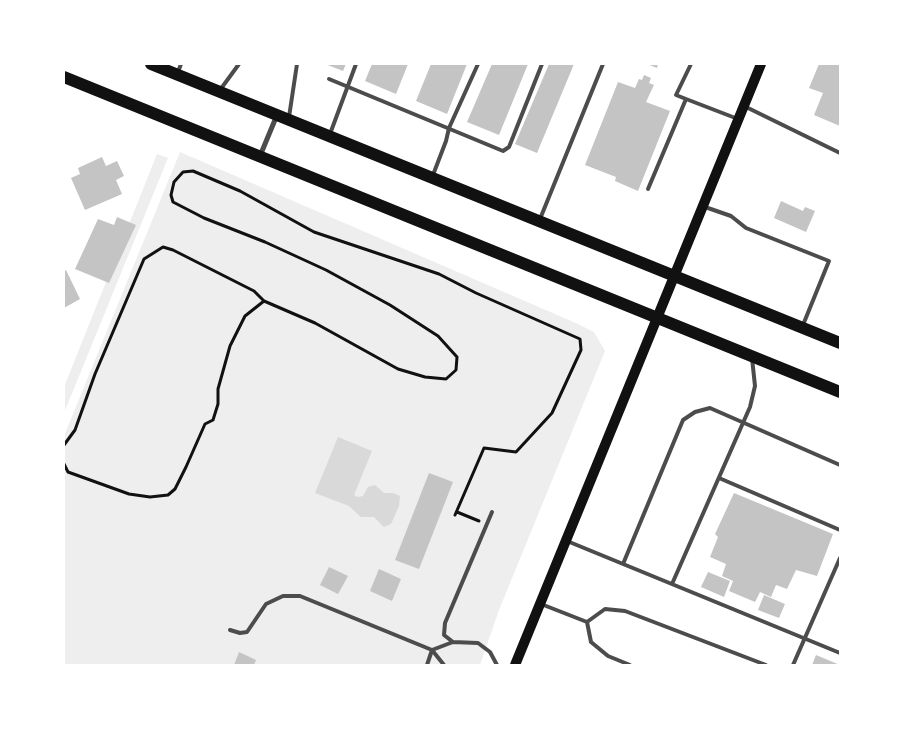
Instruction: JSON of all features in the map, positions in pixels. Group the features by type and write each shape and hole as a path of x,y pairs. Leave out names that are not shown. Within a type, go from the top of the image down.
{"main road":[{"path":"151,64 179,69 219,91 840,343"},
{"path":"515,665 564,540 761,64"},
{"path":"64,77 840,392"}],"street":[{"path":"260,156 283,117"}],"lane":[{"path":"219,91 240,64"},
{"path":"283,117 297,64"},
{"path":"330,136 356,64"},
{"path":"432,178 446,141 448,128 462,104 478,64"},
{"path":"330,79 503,151 509,147 542,64"},
{"path":"539,221 603,64"},
{"path":"691,64 676,94 738,119"},
{"path":"648,189 686,99"},
{"path":"744,106 840,152"},
{"path":"702,205 731,216 746,228 829,261 802,328"},
{"path":"672,584 750,406 755,386 752,356"},
{"path":"623,564 683,420 695,412 710,408 840,466"},
{"path":"719,478 840,530"},
{"path":"453,642 444,635 445,624 492,512"},
{"path":"564,540 840,653"},
{"path":"793,665 840,558"},
{"path":"230,630 240,633 250,630 266,604 274,598 290,595 300,596 432,650 444,665"},
{"path":"539,603 587,622"},
{"path":"587,622 605,610 625,611 766,665"},
{"path":"587,622 591,642 608,656 630,665"},
{"path":"432,650 453,642 478,643 490,652 497,665"},
{"path":"427,665 432,650"}],"path":[{"path":"64,445 75,430 95,374 144,258 163,247 173,250 254,291 264,301 315,323 398,369 425,377 446,379 456,370 458,357 438,336 390,305 326,270 265,242 204,218 173,202 171,195 174,182 183,172 193,171 209,180 240,191 330,239 392,256 439,274 476,293 580,339 581,350 552,413 516,452 484,448 456,514 487,524"},
{"path":"64,464 68,472 129,494 150,497 168,495 175,489 183,474 205,424 213,420 218,404 218,389 230,346 245,316 264,301"}],"shaded area":[{"path":"180,152 594,332 605,351 499,610 480,665 64,665 64,436"},
{"path":"157,154 168,158 64,413 64,387"},
{"path":"338,437 372,451 354,495 358,497 363,496 368,487 375,485 384,493 393,493 400,496 399,506 391,524 384,527 374,517 361,517 349,506 315,493"}],"building":[{"path":"325,64 346,64 343,71"},
{"path":"372,64 408,64 396,94 365,81"},
{"path":"431,64 467,64 447,114 416,101"},
{"path":"492,64 528,64 499,135 467,122"},
{"path":"549,64 574,64 537,153 515,144"},
{"path":"647,64 658,64 657,68"},
{"path":"819,64 840,64 840,126 814,115 823,93 809,88"},
{"path":"644,75 651,78 649,83 654,85 646,102 670,111 638,191 615,181 616,177 585,165 618,82 635,88 639,79 642,80"},
{"path":"102,157 106,166 117,161 124,176 116,180 122,194 85,210 71,178 80,174 78,168"},
{"path":"781,201 803,211 805,207 815,211 806,232 774,218"},
{"path":"117,217 136,225 109,283 75,269 98,219 114,225"},
{"path":"66,270 80,299 64,308 64,271"},
{"path":"429,473 453,482 419,569 395,560"},
{"path":"734,493 833,534 817,576 796,570 787,589 776,585 771,597 760,592 755,602 729,591 733,581 722,576 726,564 710,557 718,537 715,534"},
{"path":"329,567 348,576 338,594 320,585"},
{"path":"379,569 401,579 392,601 370,591"},
{"path":"708,572 730,581 724,597 701,587"},
{"path":"764,595 785,604 779,618 758,610"},
{"path":"239,652 256,660 254,665 234,665"},
{"path":"816,655 840,665 812,665"}]}
